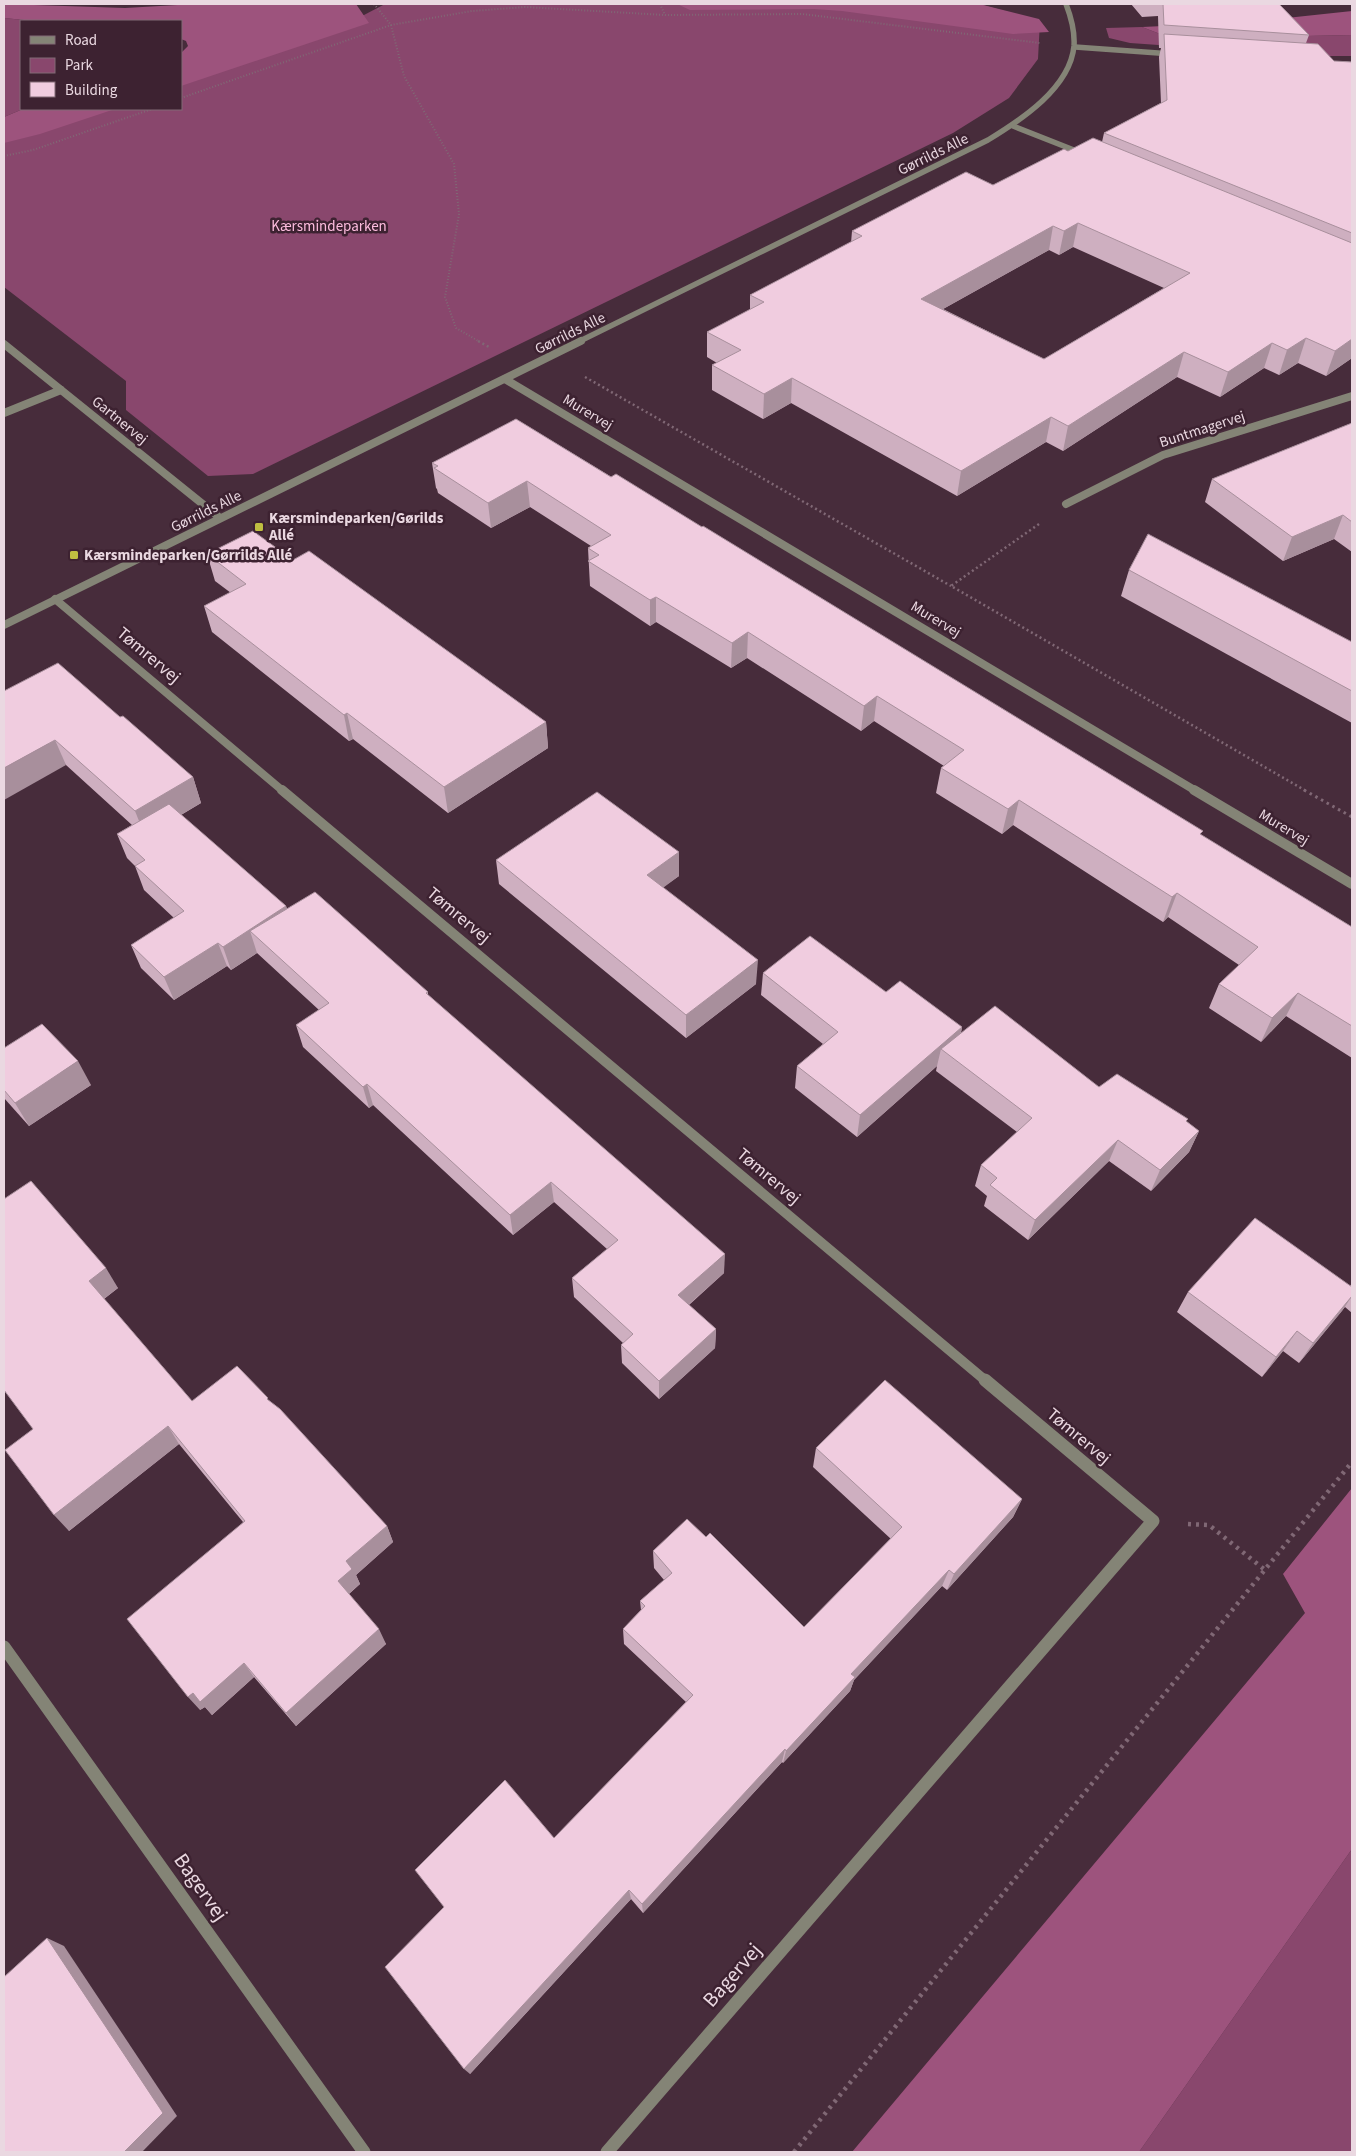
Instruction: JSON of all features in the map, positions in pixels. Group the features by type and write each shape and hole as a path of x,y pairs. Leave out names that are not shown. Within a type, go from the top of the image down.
{"street":[{"name":"Gørrilds Alle","path":"4,625 550,357 1013,126 1048,96 1064,75 1075,47 1073,23 1066,4"},
{"path":"1075,47 1182,54"},
{"path":"1013,126 1087,156"},
{"name":"Gartnervej","path":"4,344 220,518"},
{"name":"Murervej","path":"505,379 1352,884"},
{"path":"4,414 61,390"},
{"name":"Buntmagervej","path":"1066,504 1163,455 1352,396"},
{"name":"Tømrervej","path":"55,599 1153,1521"},
{"name":"Bagervej","path":"607,2152 1153,1521"},
{"name":"Bagervej","path":"4,1647 364,2152"}],"path":[{"path":"374,4 391,25 404,76 454,164 459,214 446,297 456,328 497,352 505,379"},
{"path":"660,4 664,15"},
{"path":"182,98 391,25 472,11 525,8 664,15 802,14 1075,47"},
{"path":"4,156 33,150 149,110"},
{"path":"550,357 1352,817"},
{"path":"951,586 1066,504"},
{"path":"794,2152 1352,1462"},
{"path":"1153,1521 1209,1525 1265,1570"}],"green space":[{"name":"Kærsmindeparken","path":"385,4 979,4 1040,21 1038,59 1009,98 953,133 253,474 208,476 126,410 126,381 4,287 4,136 82,110 182,110 182,77 364,15"},
{"path":"4,18 24,20 20,20 21,110 4,117"},
{"path":"1142,27 1173,39 1352,35 1352,56 1314,56 1130,43 1109,38 1106,28"},
{"path":"1352,1849 1352,2152 1139,2152"}],"shaded area":[{"path":"4,4 125,8 195,4 356,4 369,23 182,86 182,52 188,46 186,41 182,39 182,20 24,20 4,18"},
{"path":"677,4 979,4 1039,19 1049,32 1013,34 842,11 814,9 690,10"},
{"path":"1352,11 1352,35 1173,39 1142,27 1249,22"},
{"path":"21,110 112,110 40,134 4,143 4,117"},
{"path":"1352,1488 1352,1849 1139,2152 852,2152 1305,1613 1283,1574"}],"building":[{"path":"1163,4 1279,4 1309,35 1164,25"},
{"path":"1164,34 1318,44 1334,61 1352,62 1352,233 1104,133 1167,100"},
{"path":"1093,138 1352,243 1352,339 1335,351 1306,338 1287,350 1272,343 1228,372 1184,352 1068,426 1051,417 961,471 792,378 764,394 712,365 741,350 707,332 764,302 750,295 862,236 852,231 966,172 993,185 1064,149 1068,151","holes":["1078,223 1190,273 1044,359 921,299 1053,226 1064,231"]},
{"path":"516,419 611,477 616,474 703,526 1203,831 1200,834 1352,927 1352,1026 1298,993 1272,1018 1219,984 1258,947 1177,893 1172,897 1019,800 1008,809 941,768 964,750 877,696 864,706 748,632 732,643 656,597 650,600 588,561 599,555 588,548 611,535 527,481 488,503 434,468 438,466 432,463"},
{"path":"1352,423 1352,522 1343,515 1292,537 1212,479"},
{"path":"253,531 293,560 309,551 546,722 444,787 347,713 344,715 204,606 246,584 207,554"},
{"path":"1148,534 1352,642 1352,691 1129,570"},
{"path":"58,663 193,777 135,811 55,740 4,768 4,691"},
{"path":"597,792 679,852 647,875 758,960 686,1015 496,860"},
{"path":"169,804 286,906 223,947 218,943 164,977 131,945 184,911 135,866 145,860 117,834"},
{"path":"315,892 428,992 426,993 725,1254 678,1295 716,1329 659,1381 621,1345 633,1334 572,1278 618,1240 551,1182 510,1215 367,1084 363,1087 296,1025 329,1003 250,931"},
{"path":"810,936 886,992 900,981 962,1027 860,1115 797,1066 838,1032 763,973"},
{"path":"995,1006 1099,1087 1117,1074 1188,1119 1186,1121 1199,1131 1160,1170 1118,1140 1035,1220 990,1185 997,1178 981,1165 1032,1118 941,1049"},
{"path":"42,1024 78,1061 15,1103 4,1090 4,1048"},
{"path":"31,1181 106,1268 89,1281 192,1401 237,1366 267,1399 280,1409 387,1526 346,1561 352,1569 338,1581 379,1629 286,1713 244,1663 200,1702 193,1693 188,1697 127,1619 245,1521 168,1426 54,1515 5,1450 33,1429 4,1390 4,1199"},
{"path":"1255,1218 1352,1287 1352,1296 1313,1343 1297,1331 1276,1357 1188,1292"},
{"path":"885,1380 1022,1499 954,1574 949,1570 851,1674 855,1677 786,1751 785,1749 642,1904 629,1890 464,2069 385,1967 444,1907 415,1870 505,1780 554,1838 693,1695 623,1629 645,1606 640,1601 672,1573 653,1551 687,1519 706,1537 710,1533 804,1627 902,1527 816,1448"},
{"path":"47,1938 163,2113 124,2152 4,2152 4,1977"}],"place":[{"name":"Kærsmindeparken/Gørilds Allé","path":"259,527"},
{"name":"Kærsmindeparken/Gørrilds Allé","path":"74,555"}]}
